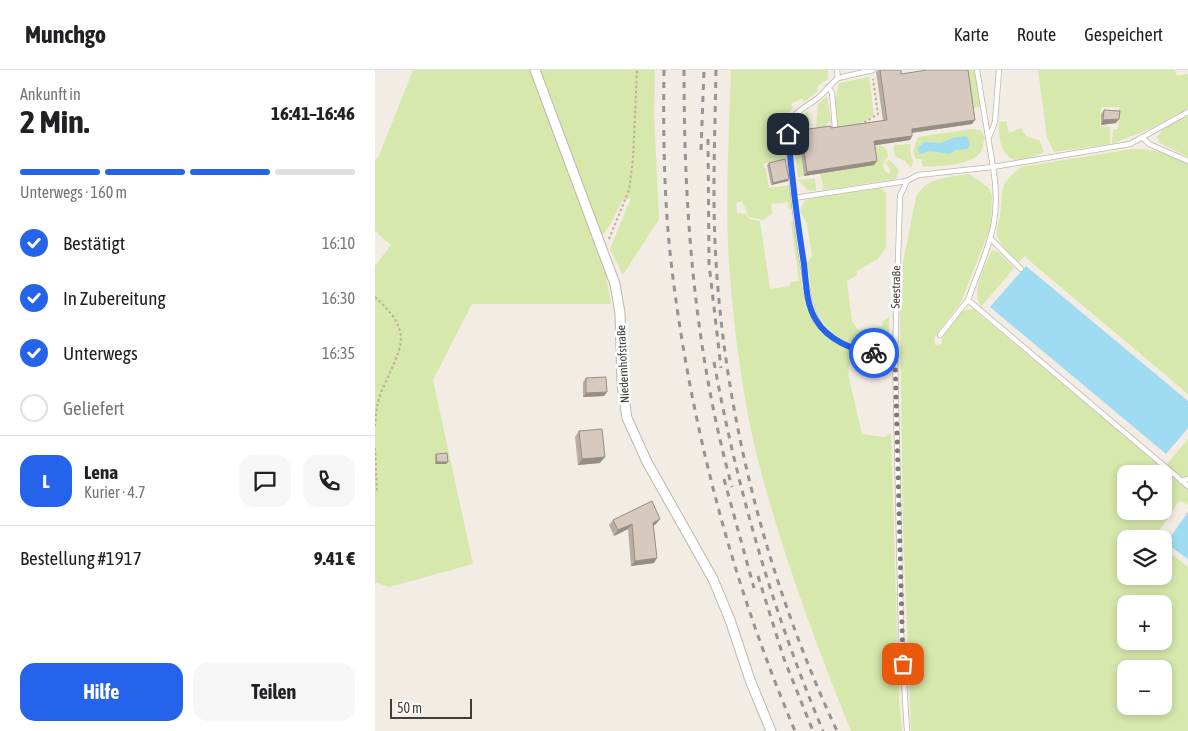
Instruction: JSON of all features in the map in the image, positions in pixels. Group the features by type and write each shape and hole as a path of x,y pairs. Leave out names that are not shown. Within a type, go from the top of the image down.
{"street":[{"name":"Niedernhofstraße","path":"535,70 615,284 620,313 622,384 627,418 647,462 713,579 771,731"}],"lane":[{"path":"837,70 838,78"},
{"path":"873,70 838,78 819,96 796,113 789,122 788,134 794,198 809,301 815,319 825,332 851,347 870,353 895,355"},
{"path":"940,335 969,300 997,217 997,192 989,138 985,127 981,85 977,70"},
{"path":"989,138 995,122 999,70"},
{"path":"828,87 832,93 835,127"},
{"path":"794,198 907,181 918,175 993,167 1113,148 1131,144 1188,112"},
{"path":"1142,137 1149,144 1188,161"},
{"name":"Seestraße","path":"907,181 900,196 895,355 901,631 907,731"},
{"path":"991,239 1021,269"},
{"path":"969,300 1188,486"},
{"path":"1181,481 1188,479"}],"path":[{"path":"604,253 629,190 633,159 637,70"},
{"path":"859,126 879,114 873,70"},
{"path":"375,297 394,316 400,328 401,343 396,360 382,388 377,406 375,426"},
{"path":"375,448 377,493"}],"green space":[{"path":"413,70 655,70 654,115 659,219 623,275 610,249 631,198 622,201 610,225 595,245 605,270 611,304 472,304 433,380 473,564 389,587 375,582 375,266 391,245 375,231 375,159 378,158"},
{"path":"731,70 828,70 828,79 819,85 818,91 804,102 802,98 791,104 793,108 788,113 783,125 786,159 763,164 764,168 766,168 769,188 789,185 793,208 789,209 788,202 771,204 772,214 763,220 749,217 742,201 736,203 737,213 746,214 749,219 760,221 770,289 790,286 790,282 799,281 791,222 795,222 802,282 812,317 823,331 837,343 857,352 857,356 851,358 848,374 862,434 885,437 891,433 899,699 902,731 851,731 800,597 767,495 748,413 733,311 729,262 727,190"},
{"path":"965,70 973,70 977,77 981,106 970,109"},
{"path":"1038,70 1175,70 1177,76 1188,74 1188,108 1149,129 1112,144 1113,130 1118,129 1119,107 1101,107 1100,126 1110,127 1110,144 1054,152 1047,138"},
{"path":"869,77 874,115 859,124 838,127 835,101 839,83"},
{"path":"827,96 831,122 827,123 827,126 816,128 818,104"},
{"path":"808,111 811,128 793,131 797,120"},
{"path":"1188,116 1188,157 1160,143 1157,137 1163,129"},
{"path":"1006,121 1009,133 1021,128 1027,137 1039,140 1044,152 1024,160 1010,158 1000,142 999,135 999,122"},
{"path":"971,129 980,130 985,137 982,151 975,158 953,165 923,167 921,159 916,159 913,151 918,137"},
{"path":"792,134 799,134 804,176 798,177"},
{"path":"911,144 910,151 913,162 911,168 905,161 895,156 893,149 895,145"},
{"path":"871,146 882,146 887,150 888,157 883,164 885,171 889,174 891,170 885,163 890,160 899,170 896,179 824,190 820,173"},
{"path":"1133,149 1161,152 1188,164 1188,394 1024,256 1019,262 1000,242 997,235 1003,188 1013,173 1021,167"},
{"path":"969,174 989,188 992,196 991,226 961,302 934,338 935,345 942,344 942,338 961,311 973,309 1159,465 1117,465 1117,520 1166,520 1160,530 1117,530 1117,585 1172,585 1172,554 1188,567 1188,731 911,731 903,526 900,309 902,267 916,197 926,185 946,177"},
{"path":"815,178 816,191 808,190 798,180"},
{"path":"881,188 886,193 886,247 878,259 857,271 857,275 847,281 852,321 858,330 883,326 882,322 889,317 889,344 880,349 873,349 847,342 835,335 820,316 815,305 807,263 812,256 807,224 800,210 808,199"},
{"path":"992,250 998,252 1014,268 981,307 977,294 978,286"},
{"path":"1188,439 1188,476 1180,477 1172,470 1172,465 1166,465"},
{"path":"1172,476 1188,489 1188,505 1182,501 1178,502 1172,511"}],"water":[{"path":"967,136 970,145 967,149 955,150 950,154 930,151 920,154 917,148 925,142 941,143 952,138"},
{"path":"1026,266 1188,401 1188,428 1166,454 990,307"},
{"path":"1188,512 1188,559 1172,547 1172,535"}],"building":[{"path":"880,70 901,70 901,74 927,70 968,70 975,120 912,129 912,136 874,141 877,161 807,172 801,130 887,120"},
{"path":"1104,110 1120,111 1119,119 1103,120"},
{"path":"785,159 789,179 773,183 769,163"},
{"path":"606,377 607,392 586,393 586,378"},
{"path":"602,429 605,457 582,459 579,431"},
{"path":"447,453 448,462 437,462 436,454"},
{"path":"652,501 660,519 653,523 657,558 635,561 632,524 618,530 613,520"}],"railway":[{"path":"664,70 665,170 669,245 680,329 691,388 717,505 734,562 752,619 795,731"},
{"path":"684,70 686,176 694,280 708,384 732,487"},
{"path":"701,150 704,70"},
{"path":"716,70 714,166 716,262 721,322 730,383 741,443 771,561 813,676 837,731"},
{"path":"708,139 709,264 721,368"},
{"path":"714,362 723,409 758,550 788,641 823,731"},
{"path":"724,479 754,588"},
{"path":"758,576 784,659 813,731"}],"way so far":[{"path":"874,353 895,355 903,664"}],"route":[{"path":"788,134 809,301 815,319 825,332 836,339 851,347 874,353"}]}
